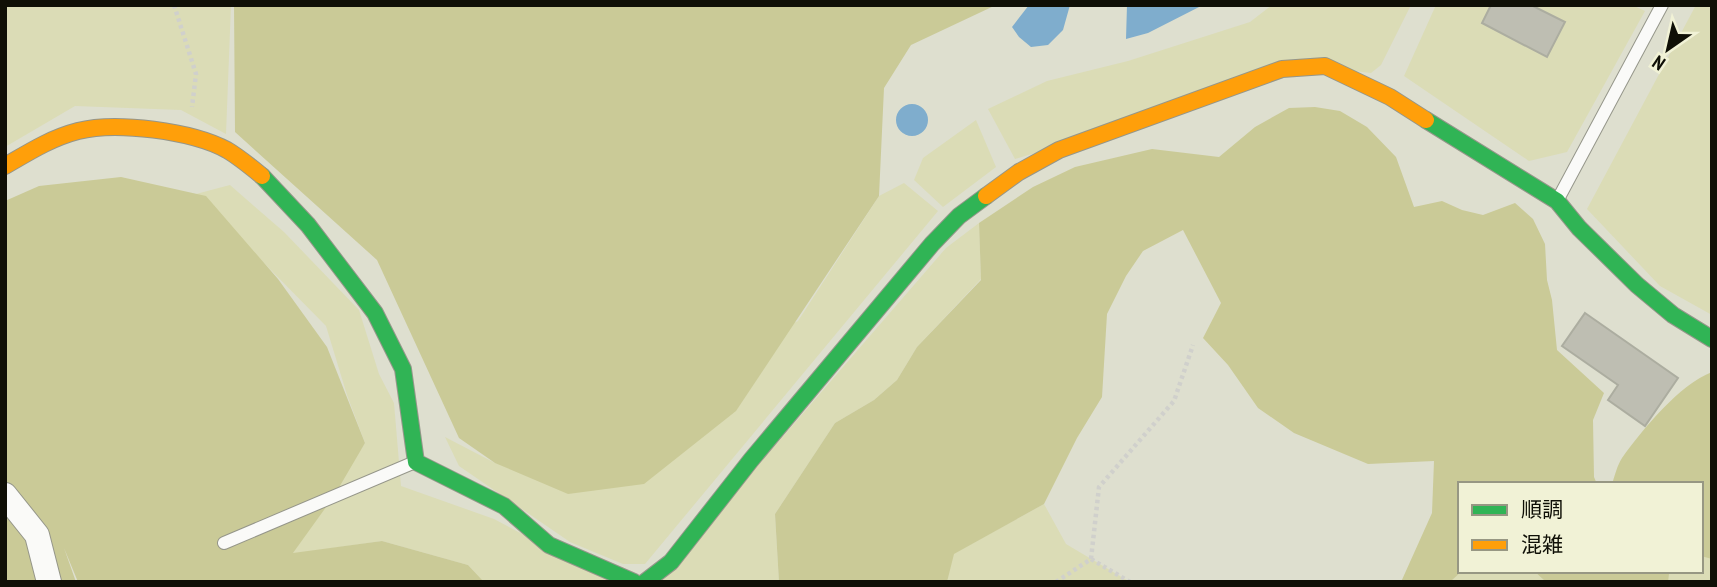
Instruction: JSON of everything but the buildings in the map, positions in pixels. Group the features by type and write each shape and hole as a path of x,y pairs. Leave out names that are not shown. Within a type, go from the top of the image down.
{"street":[{"path":"645,582 671,562 751,460 932,244 969,209 1019,172 1059,150 1282,69 1325,66 1390,97 1557,201 1578,228 1637,285 1673,315 1712,339"},
{"path":"5,166 45,142 82,130 120,128 176,132 226,150 261,175 308,225 375,313 403,369 416,461 504,506 549,545 634,582"},
{"path":"5,495 37,536 49,582"}],"lane":[{"path":"1557,201 1662,5"},
{"path":"224,543 416,461"}],"path":[{"path":"174,5 196,74 188,136"},
{"path":"1091,559 1099,487 1174,401 1193,345"},
{"path":"1056,582 1091,559"},
{"path":"1091,559 1130,582"}],"green space":[{"path":"5,5 231,5 226,134 181,110 75,106 5,147"},
{"path":"234,5 996,5 911,45 884,88 879,196 736,411 644,484 568,494 495,463 459,438 377,260 235,132"},
{"path":"1272,5 1411,5 1381,65 1371,73 1321,67 1015,159 988,109 1047,81 1128,61 1250,22"},
{"path":"1436,5 1632,5 1645,11 1567,152 1529,161 1404,76"},
{"path":"1696,5 1712,5 1712,315 1660,286 1587,209"},
{"path":"1315,107 1340,111 1367,127 1396,157 1414,207 1442,201 1483,215 1515,203 1533,219 1545,244 1557,350 1604,393 1593,420 1596,482 1458,482 1460,573 1450,582 1401,582 1432,513 1434,461 1368,464 1294,433 1258,408 1228,365 1203,338 1221,303 1183,230 1143,251 1126,276 1107,314 1102,397 1077,438 1044,504 954,554 947,582 779,582 775,514 835,423 874,400 897,380 917,347 981,280 979,223 1033,187 1075,167 1152,149 1219,157 1255,127 1289,108"},
{"path":"976,120 996,167 943,207 914,180 923,158"},
{"path":"121,177 206,196 278,279 327,347 365,443 334,496 293,553 382,541 468,565 484,582 78,582 64,548 76,582 5,582 5,201 39,186"},
{"path":"904,183 938,211 645,564 623,564 570,542 459,466 445,437 495,463 798,321 879,196"},
{"path":"230,185 284,232 359,310 379,374 394,403 401,486 494,519 613,582 484,582 468,565 382,541 292,554 365,443 326,326 196,194"},
{"path":"979,223 981,279 917,347 897,380 874,400 835,423 775,514 779,582 657,582 946,248"},
{"path":"1712,372 1712,559 1703,557 1703,482 1613,482 1622,458 1640,434 1675,397"},
{"path":"1044,504 1066,544 1130,582 947,582 953,554"},
{"path":"1703,554 1712,557 1712,582 1666,582 1667,573 1703,573"},
{"path":"1460,573 1536,573 1546,582 1450,582"},
{"path":"1536,573 1669,574 1668,582 1546,582"}],"water":[{"path":"1029,5 1070,5 1063,30 1048,45 1031,47 1012,27"},
{"path":"1127,5 1203,5 1148,33 1126,39"},
{"path":"912,104 923,109 928,120 923,131 912,136 901,131 896,120 901,109"}],"traffic: fast":[{"path":"1426,120 1557,201 1579,228 1637,285 1673,315 1712,339"},
{"path":"262,176 308,225 375,313 403,369 416,462 504,506 549,545 634,582"},
{"path":"645,582 671,562 751,460 932,244 959,216 986,196"}],"traffic: slow":[{"path":"986,196 1019,172 1059,150 1282,69 1325,66 1390,97 1426,120"},
{"path":"5,166 59,137 78,131 112,127 174,133 212,143 245,162 262,176"}]}
